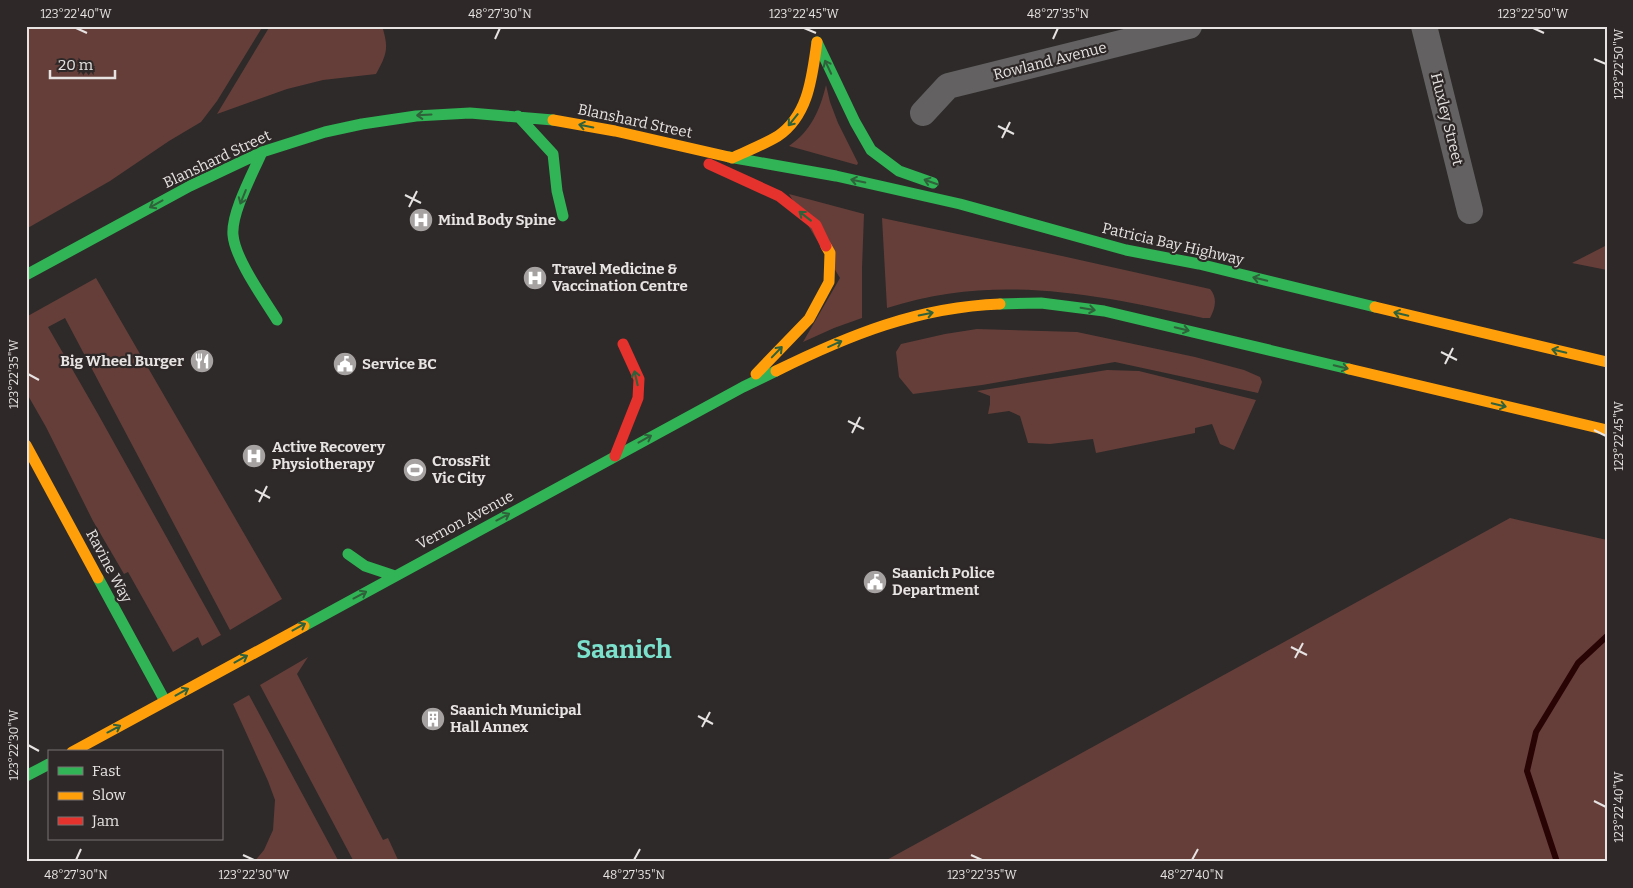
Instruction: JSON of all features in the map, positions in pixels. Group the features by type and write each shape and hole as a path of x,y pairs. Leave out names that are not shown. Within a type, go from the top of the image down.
{"main road":[{"path":"732,158 784,132 797,117 810,90 816,38 855,122 871,150 899,171 1126,250"},
{"name":"Blanshard Street","path":"26,275 190,186 262,152 325,132 362,124 416,116 470,113 518,116 564,121 732,158"},
{"path":"518,116 553,154 557,192 563,216"},
{"path":"667,144 779,196 816,225 830,252 829,282 809,319 743,387"},
{"path":"262,152 235,218 233,235 239,254 277,320"},
{"name":"Patricia Bay Highway","path":"732,158 836,176 960,204 1126,250 1199,264 1607,362"},
{"name":"Vernon Avenue","path":"76,750 743,387 879,325 924,314 962,307 1013,303 1062,305 1134,317 1607,430"},
{"path":"615,456 638,398 639,378 623,344"},
{"name":"Ravine Way","path":"26,445 165,701"},
{"path":"348,554 365,566 395,576"},
{"path":"26,776 48,765"}],"street":[{"name":"Rowland Avenue","path":"923,113 948,86 1189,26"},
{"name":"Huxley Street","path":"1424,26 1470,212"}],"shaded area":[{"path":"26,26 263,26 217,101 201,122 110,181 26,229"},
{"path":"270,26 382,26 386,40 385,56 376,74 323,80 287,89 217,114"},
{"path":"826,85 838,123 858,163 857,165 789,146 803,134 814,119"},
{"path":"789,194 864,214 862,318 803,342 840,278"},
{"path":"882,218 1210,289 1215,300 1213,311 1210,318 1203,318 1123,301 1084,295 1006,289 967,291 927,297 887,308"},
{"path":"1607,245 1607,270 1572,263"},
{"path":"96,278 282,599 230,630 65,318 48,327 221,635 202,646 198,637 173,652 128,572 124,574 93,521 46,427 26,392 26,317"},
{"path":"977,329 1077,332 1195,357 1244,370 1260,377 1262,382 1258,393 1115,362 982,385 913,394 899,377 896,352 901,344"},
{"path":"1107,370 1139,371 1256,400 1234,450 1220,444 1212,424 1195,428 1195,433 1096,453 1093,439 1050,444 1028,443 1020,416 1009,411 988,414 990,396 977,391"},
{"path":"1510,518 1607,540 1607,862 883,862"},
{"path":"308,657 297,674 383,840 388,838 399,862 354,862 260,685"},
{"path":"249,695 339,862 254,862 264,850 273,830 275,800 233,704"}],"waterway":[{"path":"1557,862 1527,771 1536,732 1578,663 1607,636"}],"traffic: fast":[{"path":"817,42 855,122 871,150 899,171 933,183"},
{"path":"26,275 190,186 262,152 325,132 416,116 470,113 553,120"},
{"path":"518,116 553,154 557,191 563,216"},
{"path":"262,152 235,216 233,235 244,267 277,320"},
{"path":"729,157 836,176 960,204 1126,250 1199,264 1375,307"},
{"path":"1000,304 1041,303 1104,311 1349,369"},
{"path":"304,626 743,387 776,371"},
{"path":"348,554 365,566 395,576"},
{"path":"98,578 165,701"},
{"path":"26,776 48,765"}],"traffic: slow":[{"path":"732,158 778,136 796,117 803,106 811,81 817,42"},
{"path":"553,120 615,131 729,157"},
{"path":"756,374 809,319 829,282 830,253 826,246"},
{"path":"776,371 830,346 885,325 941,311 970,306 1000,304"},
{"path":"1375,307 1607,362"},
{"path":"1349,369 1607,430"},
{"path":"26,445 98,578"},
{"path":"76,750 304,626"}],"traffic: jam":[{"path":"709,164 779,196 816,225 826,246"},
{"path":"615,456 638,398 639,379 623,344"}],"place":[{"name":"Mind Body Spine","path":"421,220"},
{"name":"Travel Medicine & Vaccination Centre","path":"535,278"},
{"name":"Big Wheel Burger","path":"202,361"},
{"name":"Service BC","path":"345,364"},
{"name":"Active Recovery Physiotherapy","path":"254,456"},
{"name":"CrossFit Vic City","path":"415,470"},
{"name":"Saanich Police Department","path":"875,582"},
{"name":"Saanich Municipal Hall Annex","path":"433,719"}],"district":[{"name":"Saanich","path":"624,650"}]}
